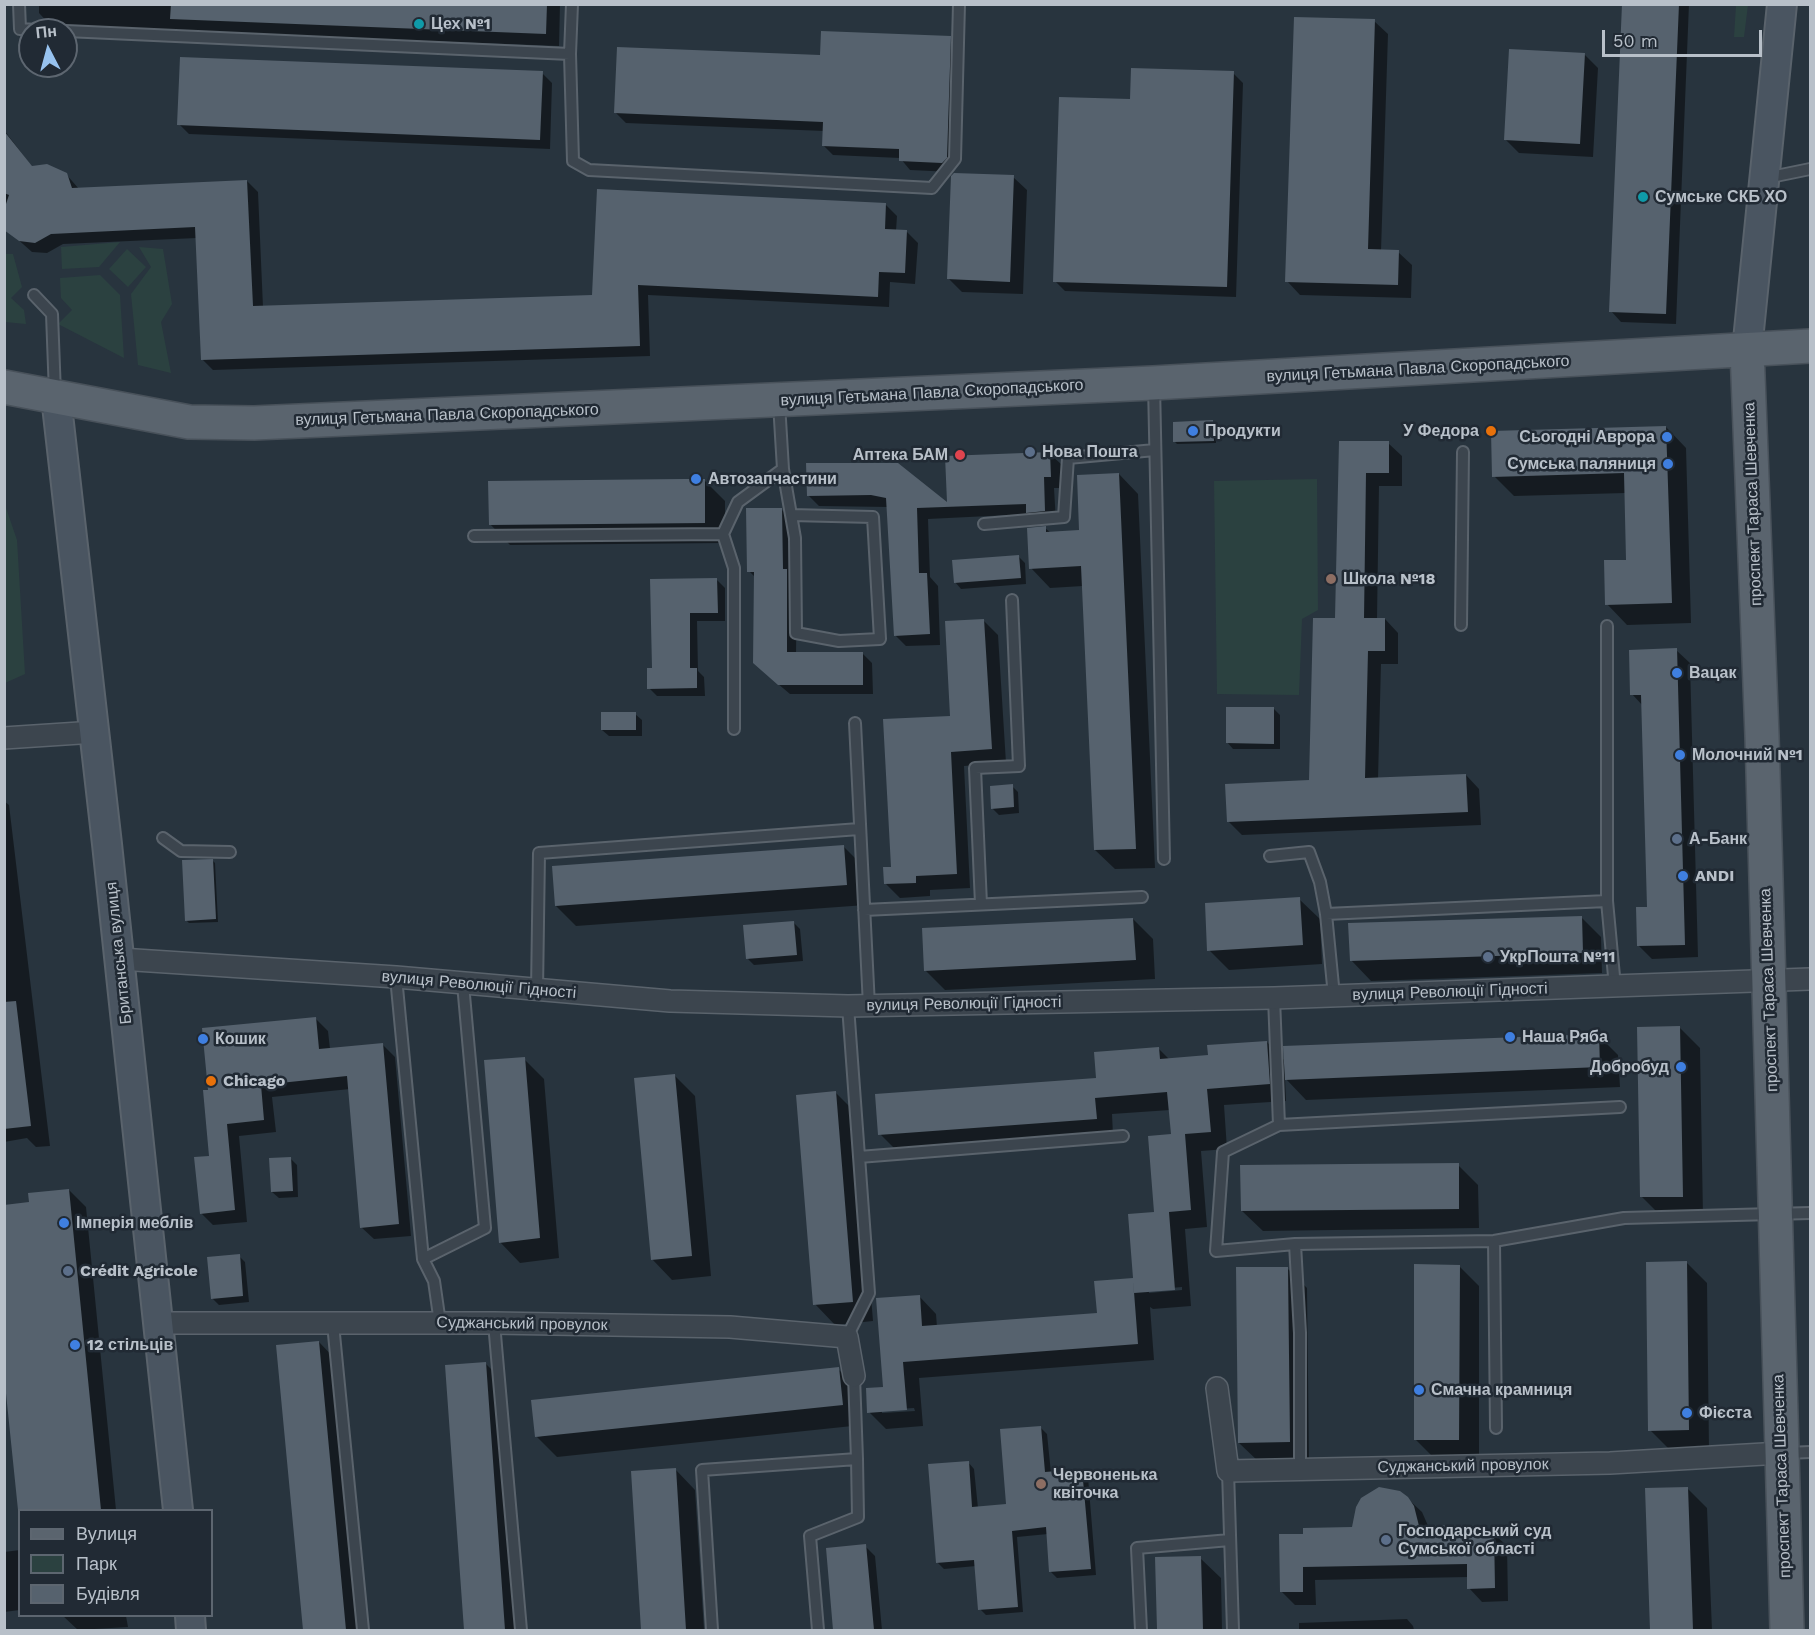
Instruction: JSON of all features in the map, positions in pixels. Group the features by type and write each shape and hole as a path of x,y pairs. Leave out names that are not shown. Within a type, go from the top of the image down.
{"main road":[{"path":"1747,350 1782,4"},
{"name":"вулиця Гетьмана Павла Скоропадського","path":"4,387 189,422 254,423 1154,383 1810,346"},
{"name":"проспект Тараса Шевченка","path":"1747,350 1775,1214 1796,1452 1786,1630"},
{"name":"Британська вулиця","path":"56,397 120,959 156,1323 178,1509"}],"street":[{"path":"4,738 94,732"},
{"name":"вулиця Революції Гідності","path":"120,959 155,959 396,977 670,1001 858,1006 1274,998 1810,979"},
{"name":"Суджанський провулок","path":"156,1323 494,1323 730,1327 847,1337"},
{"path":"847,1337 854,1376"},
{"path":"1217,1388 1228,1472"},
{"name":"Суджанський провулок","path":"1228,1472 1610,1463 1796,1452"}],"lane":[{"path":"572,4 570,54 573,161 589,170 932,188 955,159 959,4"},
{"path":"78,32 570,54"},
{"path":"1763,179 1810,169"},
{"path":"34,295 52,315 56,397"},
{"path":"1154,383 1164,859"},
{"path":"779,400 783,469 791,515 795,538 796,633 839,640 880,639 873,517 791,515"},
{"path":"984,524 1064,517 1068,458 1155,450"},
{"path":"1461,625 1463,452"},
{"path":"734,729 734,568 723,534 738,502 783,469"},
{"path":"474,536 723,534"},
{"path":"981,904 975,768 1019,766 1012,600"},
{"path":"1607,626 1607,901 1615,987"},
{"path":"847,1337 869,1293 859,1158 858,1006 864,910 855,723"},
{"path":"537,991 539,853 859,829"},
{"path":"163,838 181,851 230,852"},
{"path":"1270,856 1309,852 1320,882 1326,914 1334,996"},
{"path":"864,910 1142,897"},
{"path":"1326,914 1607,901"},
{"path":"396,977 423,1259 434,1281 440,1323"},
{"path":"423,1259 485,1228 463,984"},
{"path":"1274,998 1279,1125"},
{"path":"1620,1107 1279,1125 1223,1152 1216,1251 1295,1244 1494,1241 1624,1218 1810,1214"},
{"path":"859,1158 1123,1136"},
{"path":"1494,1241 1496,1428"},
{"path":"1295,1244 1300,1334 1300,1469"},
{"path":"494,1323 521,1630"},
{"path":"333,1324 363,1630"},
{"path":"818,1630 810,1536 858,1517 854,1376"},
{"path":"712,1630 702,1470 857,1459"},
{"path":"1228,1472 1233,1630"},
{"path":"1141,1630 1137,1548 1230,1540"}],"green space":[{"path":"1736,5 1748,5 1744,37 1734,37"},
{"path":"120,242 99,267 62,269 61,247"},
{"path":"139,247 163,249 172,304 161,322 171,373 138,365 131,294 151,267"},
{"path":"127,249 146,267 128,287 109,269"},
{"path":"5,254 13,254 22,287 11,298 24,310 26,324 5,322"},
{"path":"100,275 120,295 124,358 58,324 72,310 61,298 60,278"},
{"path":"1317,479 1318,610 1302,619 1299,695 1217,694 1214,481"},
{"path":"4,502 17,540 25,674 5,683"}],"building":[{"name":"Цех №1","path":"171,4 547,4 546,34 170,19"},
{"name":"Сумське СКБ ХО","path":"1622,4 1679,4 1666,314 1609,312"},
{"path":"1294,17 1375,19 1368,249 1399,250 1398,285 1285,282"},
{"path":"821,31 951,36 947,158 942,163 899,161 899,149 822,146 823,122 614,113 617,47 820,55"},
{"path":"1509,49 1585,53 1580,144 1504,140"},
{"path":"180,57 543,71 540,140 177,125"},
{"path":"1131,68 1234,71 1227,287 1053,282 1059,97 1130,99"},
{"path":"4,131 32,166 47,164 67,173 72,188 247,180 253,306 592,295 597,189 886,203 885,229 907,230 905,273 879,272 878,297 638,285 640,346 201,360 195,227 51,234 35,243 19,241 4,230 4,210 9,195 4,193"},
{"path":"954,173 1014,175 1010,282 947,279 951,176"},
{"name":"Продукти","path":"1213,420 1214,441 1173,442 1173,422"},
{"path":"1666,426 1672,603 1605,605 1604,560 1626,560 1624,473 1492,477 1491,431"},
{"path":"1339,441 1389,441 1389,473 1366,473 1364,618 1385,618 1385,651 1368,651 1365,778 1466,774 1468,812 1227,822 1225,784 1309,780 1313,618 1335,618"},
{"path":"1050,452 1051,477 1044,477 1045,511 1026,513 1026,504 917,508 919,573 927,573 930,634 894,636 886,498 871,495 807,496 806,463 898,463 947,502 945,456"},
{"path":"1119,473 1136,849 1094,850 1081,566 1029,569 1027,528 1046,526 1046,532 1079,530 1077,475"},
{"path":"705,479 705,523 489,525 488,481"},
{"path":"746,508 782,508 783,569 787,569 787,652 863,652 863,685 778,685 753,663 754,572 747,572"},
{"path":"1019,555 1021,578 954,583 952,560"},
{"path":"717,578 718,613 690,613 690,668 697,668 697,688 647,689 647,668 652,668 650,579"},
{"path":"984,619 992,749 951,752 957,874 916,876 916,883 884,884 883,867 891,867 883,719 950,716 945,621"},
{"path":"1677,648 1685,945 1637,946 1636,907 1647,907 1641,695 1630,695 1629,650"},
{"path":"1226,707 1274,707 1274,744 1226,743"},
{"path":"601,712 636,712 636,730 601,730"},
{"path":"1013,784 1014,807 991,809 990,786"},
{"path":"844,845 847,885 555,906 552,866"},
{"path":"213,859 216,919 185,921 182,860"},
{"path":"1300,897 1303,945 1207,951 1205,903"},
{"path":"1582,916 1583,953 1350,961 1348,923"},
{"path":"1133,918 1136,960 924,971 922,928"},
{"path":"794,921 797,955 746,959 743,925"},
{"path":"16,1001 31,1126 4,1129 4,1002"},
{"path":"316,1017 319,1049 383,1043 399,1224 360,1228 347,1076 261,1085 264,1120 227,1124 235,1210 200,1214 194,1157 209,1156 203,1090 208,1090 202,1028"},
{"path":"1680,1026 1683,1197 1640,1197 1637,1027"},
{"path":"1599,1034 1600,1067 1285,1080 1283,1046"},
{"path":"1267,1041 1270,1084 1207,1089 1211,1132 1185,1134 1191,1210 1169,1212 1175,1290 1134,1293 1138,1344 903,1362 907,1410 867,1413 866,1388 883,1387 876,1298 920,1295 922,1326 1097,1313 1094,1281 1133,1278 1128,1214 1154,1212 1148,1136 1171,1134 1167,1092 1095,1098 1097,1119 878,1135 875,1094 1096,1078 1094,1052 1159,1047 1160,1059 1208,1055 1207,1045"},
{"path":"525,1057 540,1238 499,1243 484,1060"},
{"path":"675,1074 692,1256 651,1260 634,1078"},
{"path":"836,1091 853,1302 813,1305 796,1095"},
{"path":"291,1157 293,1191 271,1192 269,1158"},
{"path":"1459,1163 1459,1209 1241,1211 1240,1165"},
{"path":"69,1189 101,1509 18,1510 4,1374 4,1205 29,1202 28,1193"},
{"path":"240,1254 243,1296 211,1299 207,1257"},
{"path":"1687,1261 1689,1430 1648,1431 1646,1262"},
{"path":"1414,1264 1460,1265 1459,1440 1414,1440"},
{"path":"1236,1267 1288,1267 1290,1442 1238,1443"},
{"path":"319,1341 346,1630 303,1630 276,1345"},
{"path":"486,1362 505,1630 464,1630 445,1365"},
{"path":"839,1367 843,1405 535,1437 531,1400"},
{"path":"1041,1426 1045,1472 1082,1469 1091,1569 1049,1572 1046,1527 1012,1531 1018,1607 978,1610 974,1560 936,1563 928,1464 969,1461 972,1507 1006,1504 1000,1429"},
{"path":"676,1468 686,1630 641,1630 631,1471"},
{"name":"Господарський суд Сумської області","path":"1379,1487 1400,1491 1408,1497 1414,1506 1419,1526 1467,1525 1467,1532 1494,1531 1495,1588 1467,1589 1467,1564 1303,1567 1303,1592 1280,1592 1279,1534 1303,1534 1303,1528 1352,1527 1356,1507 1361,1498"},
{"path":"1688,1487 1693,1630 1650,1630 1645,1488"},
{"path":"866,1544 874,1630 833,1630 826,1548"},
{"path":"1201,1556 1203,1630 1157,1630 1155,1557"}],"place":[{"name":"Цех №1","path":"419,24"},
{"name":"Сумське СКБ ХО","path":"1643,197"},
{"name":"Продукти","path":"1193,431"},
{"name":"У Федора","path":"1491,431"},
{"name":"Сьогодні Аврора","path":"1667,437"},
{"name":"Нова Пошта","path":"1030,452"},
{"name":"Аптека БАМ","path":"960,455"},
{"name":"Сумська паляниця","path":"1668,464"},
{"name":"Автозапчастини","path":"696,479"},
{"name":"Школа №18","path":"1331,579"},
{"name":"Вацак","path":"1677,673"},
{"name":"Молочний №1","path":"1680,755"},
{"name":"А-Банк","path":"1677,839"},
{"name":"ANDI","path":"1683,876"},
{"name":"УкрПошта №11","path":"1488,957"},
{"name":"Наша Ряба","path":"1510,1037"},
{"name":"Кошик","path":"203,1039"},
{"name":"Добробуд","path":"1681,1067"},
{"name":"Chicago","path":"211,1081"},
{"name":"Імперія меблів","path":"64,1223"},
{"name":"Crédit Agricole","path":"68,1271"},
{"name":"12 стільців","path":"75,1345"},
{"name":"Смачна крамниця","path":"1419,1390"},
{"name":"Фієста","path":"1687,1413"},
{"name":"Червоненька квіточка","path":"1041,1484"},
{"name":"Господарський суд Сумської області","path":"1386,1540"}]}
